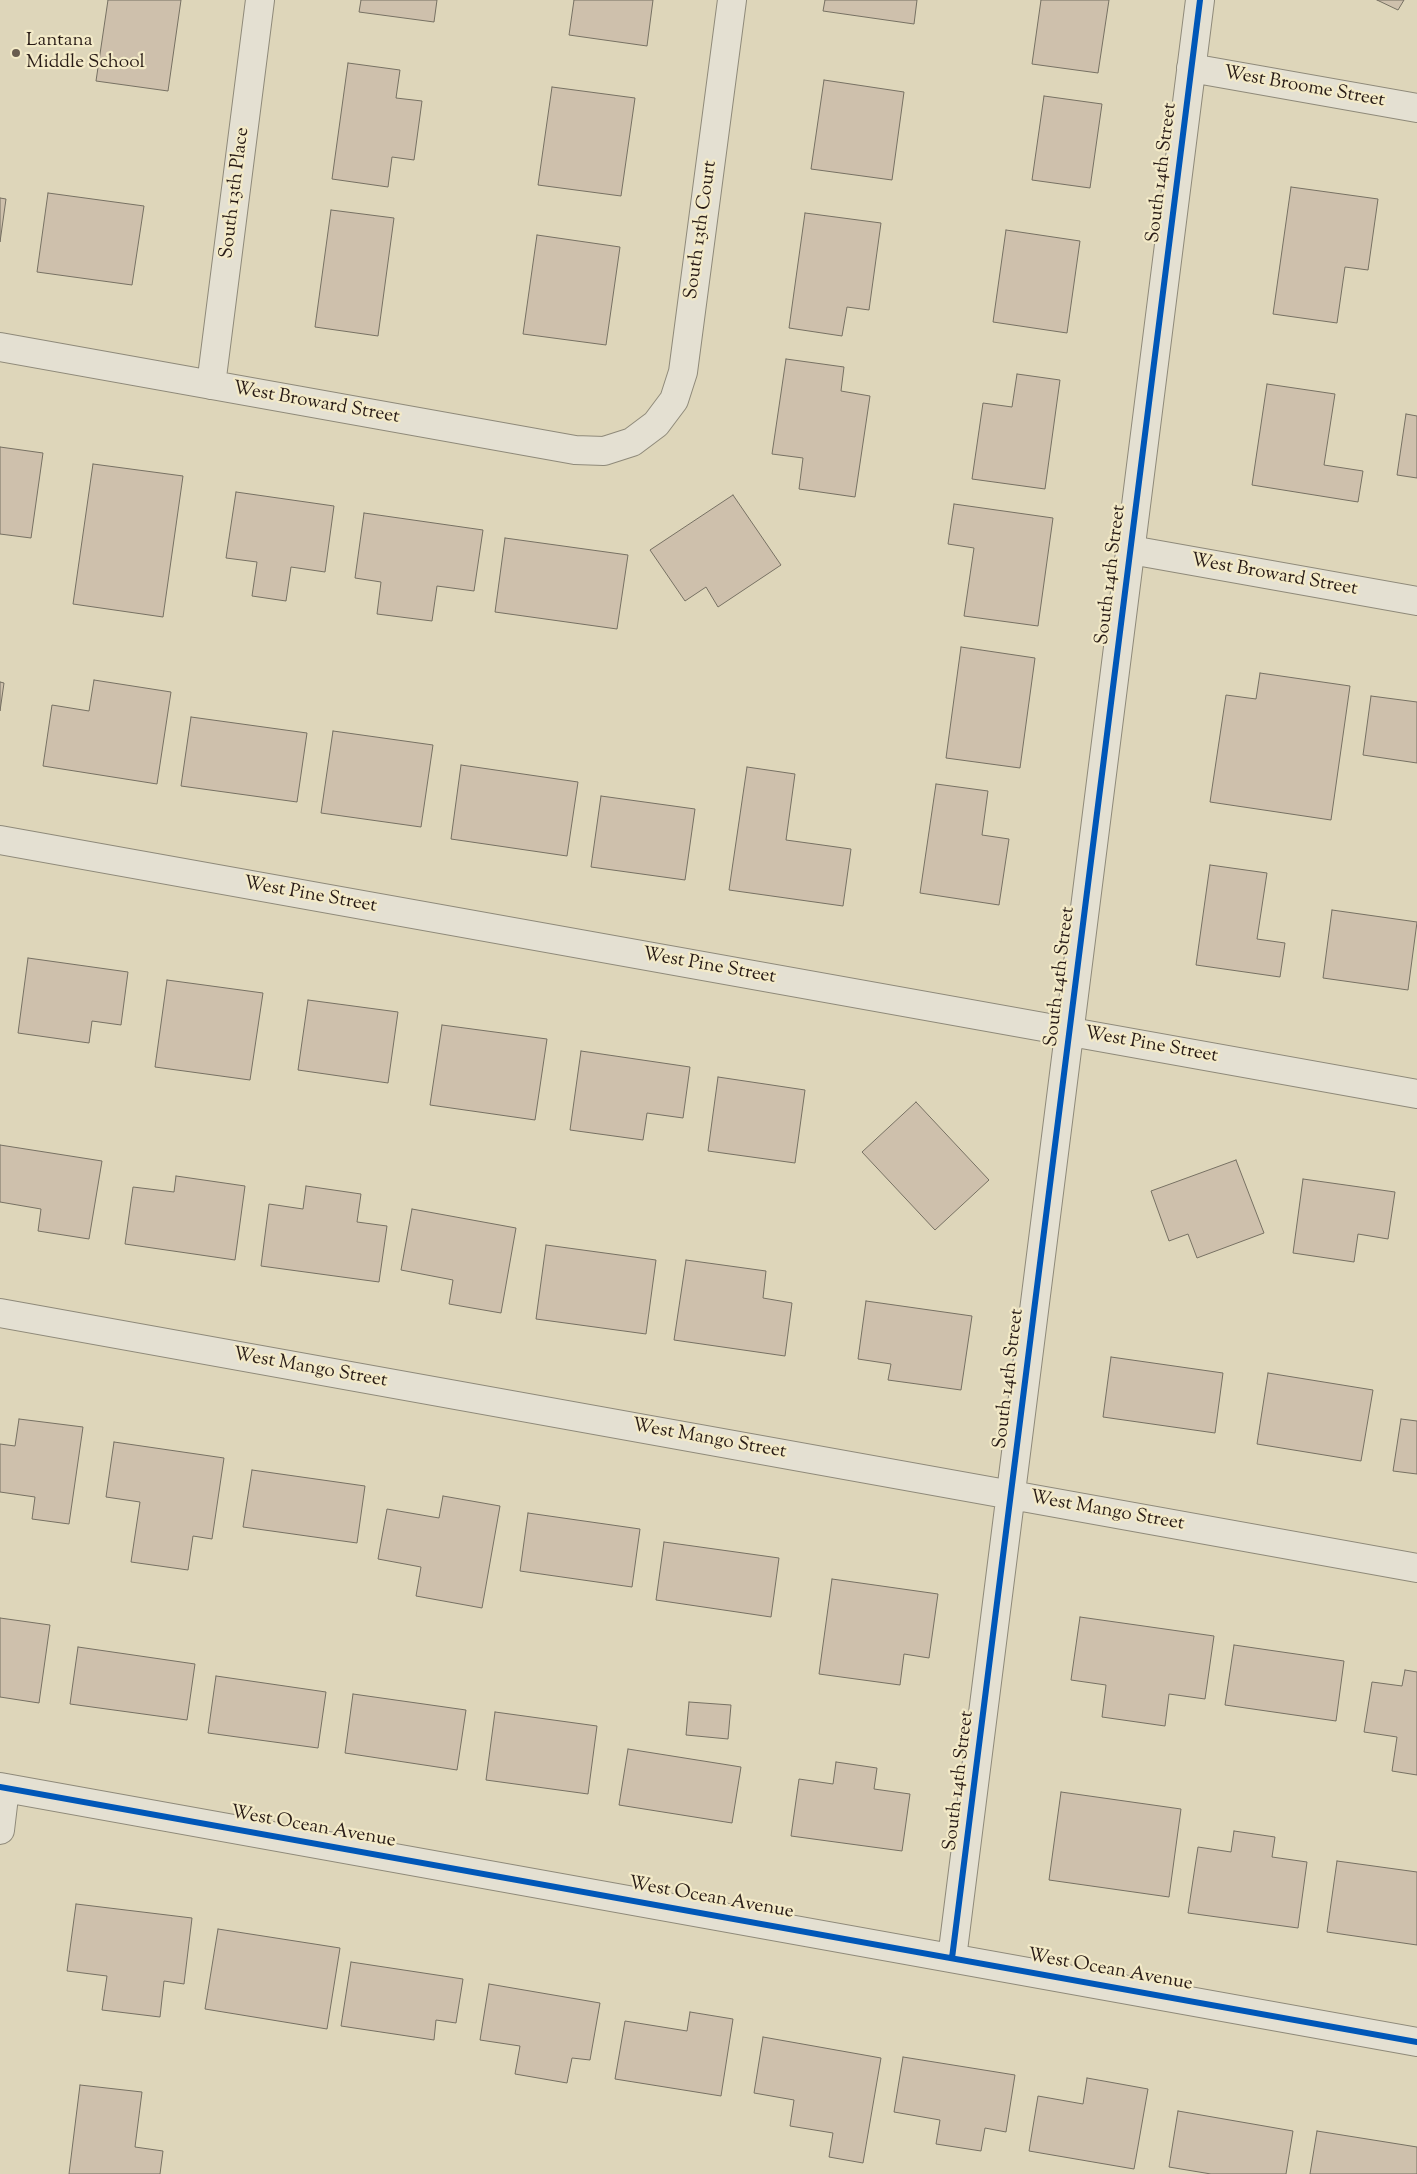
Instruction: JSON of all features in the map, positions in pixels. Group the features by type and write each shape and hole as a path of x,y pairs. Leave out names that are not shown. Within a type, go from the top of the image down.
{"street":[{"name":"South 13th Place","path":"211,385 260,0"},
{"name":"South 13th Court","path":"632,442 656,424 674,400 683,372 732,0"},
{"name":"South 14th Street","path":"952,1958 1200,0"},
{"name":"West Broome Street","path":"1192,68 1417,108"},
{"name":"West Broward Street","path":"0,347 575,450 604,451 632,442"},
{"name":"West Broward Street","path":"1131,550 1417,601"},
{"name":"West Pine Street","path":"0,840 1417,1094"},
{"name":"West Mango Street","path":"0,1314 1417,1568"},
{"name":"West Ocean Avenue","path":"2,1788 1417,2042"},
{"path":"0,1830 2,1788"}],"building":[{"path":"108,0 181,0 168,91 96,81"},
{"path":"361,0 437,0 434,22 359,12"},
{"path":"574,0 653,0 647,46 569,35"},
{"path":"825,0 917,0 914,24 823,11"},
{"path":"1041,0 1109,0 1098,73 1032,64"},
{"path":"1377,0 1404,0 1398,10"},
{"path":"348,63 400,70 396,98 422,101 414,160 392,157 388,187 332,179"},
{"path":"824,80 904,92 892,180 811,169"},
{"path":"552,87 635,98 621,196 538,185"},
{"path":"1044,96 1102,104 1090,188 1032,180"},
{"path":"1291,187 1378,199 1368,270 1345,267 1337,323 1273,314"},
{"path":"48,193 144,206 132,285 37,272"},
{"path":"0,198 6,199 0,242"},
{"path":"331,210 394,218 378,336 315,327"},
{"path":"805,213 881,223 869,310 847,307 842,336 789,328"},
{"path":"1006,230 1080,241 1067,333 993,322"},
{"path":"537,235 620,247 606,345 523,334"},
{"path":"786,359 844,367 841,391 870,396 855,497 799,489 803,458 772,454"},
{"path":"1017,374 1060,380 1045,489 972,479 983,403 1012,407"},
{"path":"1267,384 1335,394 1324,465 1363,471 1358,502 1252,485"},
{"path":"1406,414 1417,416 1417,478 1397,475"},
{"path":"0,447 43,453 31,538 0,534"},
{"path":"93,464 183,476 163,617 73,604"},
{"path":"236,492 334,506 325,572 291,567 286,601 252,596 257,562 226,558"},
{"path":"733,495 781,565 718,607 706,587 685,601 650,550"},
{"path":"954,504 1053,518 1038,626 964,616 974,548 948,544"},
{"path":"364,513 483,530 474,591 437,586 432,621 377,614 381,582 355,578"},
{"path":"505,538 628,555 617,629 495,612"},
{"path":"961,647 1035,658 1020,768 946,758"},
{"path":"1260,673 1350,686 1331,820 1210,802 1226,695 1256,699"},
{"path":"94,680 171,692 157,784 43,766 52,705 89,711"},
{"path":"0,682 4,683 0,711"},
{"path":"1371,696 1417,702 1417,763 1363,755"},
{"path":"191,717 307,733 297,802 181,786"},
{"path":"333,731 433,745 421,827 321,813"},
{"path":"461,765 578,782 567,856 451,839"},
{"path":"747,767 795,774 786,840 851,849 843,906 729,890"},
{"path":"936,784 988,791 982,835 1009,839 999,905 920,893"},
{"path":"601,796 695,809 685,880 591,867"},
{"path":"1210,865 1267,873 1257,939 1285,943 1280,977 1196,965"},
{"path":"1332,910 1417,922 1408,990 1323,978"},
{"path":"28,958 128,972 121,1025 92,1021 89,1043 18,1033"},
{"path":"167,980 263,993 250,1080 155,1067"},
{"path":"308,1000 398,1012 388,1083 298,1070"},
{"path":"442,1025 547,1039 535,1120 430,1105"},
{"path":"581,1051 690,1067 683,1118 647,1113 643,1140 570,1130"},
{"path":"718,1077 805,1090 795,1163 708,1151"},
{"path":"916,1102 989,1180 935,1230 862,1152"},
{"path":"0,1145 102,1161 89,1239 38,1231 41,1209 0,1202"},
{"path":"1236,1160 1264,1233 1197,1258 1188,1234 1169,1241 1151,1191"},
{"path":"176,1176 245,1186 235,1260 125,1244 133,1187 174,1192"},
{"path":"1303,1179 1395,1192 1388,1239 1358,1234 1354,1262 1293,1253"},
{"path":"306,1186 361,1194 357,1222 387,1226 379,1282 261,1266 269,1204 303,1209"},
{"path":"412,1209 516,1228 501,1313 449,1304 453,1280 401,1270"},
{"path":"546,1245 656,1260 646,1334 536,1319"},
{"path":"686,1260 766,1271 763,1298 792,1303 785,1356 674,1340"},
{"path":"866,1301 972,1316 961,1390 888,1380 891,1364 858,1359"},
{"path":"1111,1357 1223,1373 1215,1433 1103,1417"},
{"path":"1268,1373 1373,1390 1361,1461 1257,1444"},
{"path":"19,1419 83,1427 69,1524 32,1519 35,1497 0,1492 0,1444 15,1446"},
{"path":"1401,1419 1417,1421 1417,1474 1393,1471"},
{"path":"114,1442 224,1458 212,1539 193,1536 188,1570 131,1562 140,1502 106,1497"},
{"path":"252,1470 365,1486 357,1543 243,1527"},
{"path":"443,1496 500,1506 482,1608 416,1596 421,1567 378,1559 387,1509 439,1518"},
{"path":"528,1513 640,1529 632,1587 520,1571"},
{"path":"664,1542 779,1558 771,1617 656,1600"},
{"path":"832,1579 938,1594 929,1658 904,1654 900,1685 819,1674"},
{"path":"1080,1617 1214,1636 1205,1699 1169,1694 1165,1726 1102,1717 1106,1685 1071,1680"},
{"path":"0,1618 50,1625 39,1703 0,1697"},
{"path":"1234,1645 1344,1661 1336,1721 1225,1705"},
{"path":"78,1647 195,1664 187,1720 70,1704"},
{"path":"1405,1670 1417,1672 1417,1775 1392,1771 1397,1737 1364,1732 1372,1682 1402,1686"},
{"path":"216,1676 326,1692 318,1748 208,1733"},
{"path":"353,1694 466,1710 457,1770 345,1753"},
{"path":"689,1702 731,1705 728,1739 686,1735"},
{"path":"495,1712 597,1726 588,1794 486,1780"},
{"path":"628,1749 741,1767 732,1823 619,1805"},
{"path":"836,1762 877,1768 874,1789 910,1794 902,1851 791,1836 799,1779 833,1784"},
{"path":"1061,1792 1181,1809 1169,1897 1049,1880"},
{"path":"1234,1831 1275,1837 1272,1857 1307,1862 1298,1928 1188,1913 1198,1847 1231,1852"},
{"path":"1337,1861 1417,1872 1417,1945 1327,1932"},
{"path":"76,1904 192,1918 184,1984 164,1981 160,2017 102,2010 107,1976 67,1971"},
{"path":"218,1929 340,1948 327,2029 205,2009"},
{"path":"351,1962 463,1979 456,2023 436,2020 434,2040 341,2026"},
{"path":"489,1984 600,2003 590,2060 572,2058 567,2083 515,2074 520,2046 480,2040"},
{"path":"690,2012 733,2019 721,2096 615,2079 625,2021 687,2031"},
{"path":"763,2037 881,2058 863,2163 829,2157 833,2133 790,2126 794,2100 754,2093"},
{"path":"903,2057 1015,2075 1006,2132 985,2128 981,2151 936,2144 940,2120 894,2112"},
{"path":"1087,2078 1148,2089 1134,2169 1029,2151 1038,2096 1083,2104"},
{"path":"80,2085 142,2092 135,2147 163,2151 160,2174 69,2174"},
{"path":"1178,2111 1293,2131 1286,2174 1211,2174 1169,2167"},
{"path":"1317,2131 1417,2147 1417,2174 1310,2174"}],"cycle path":[{"path":"952,1958 1200,0"},
{"path":"0,1787 1417,2042"}],"place":[{"name":"Lantana Middle School","path":"16,53"}]}
